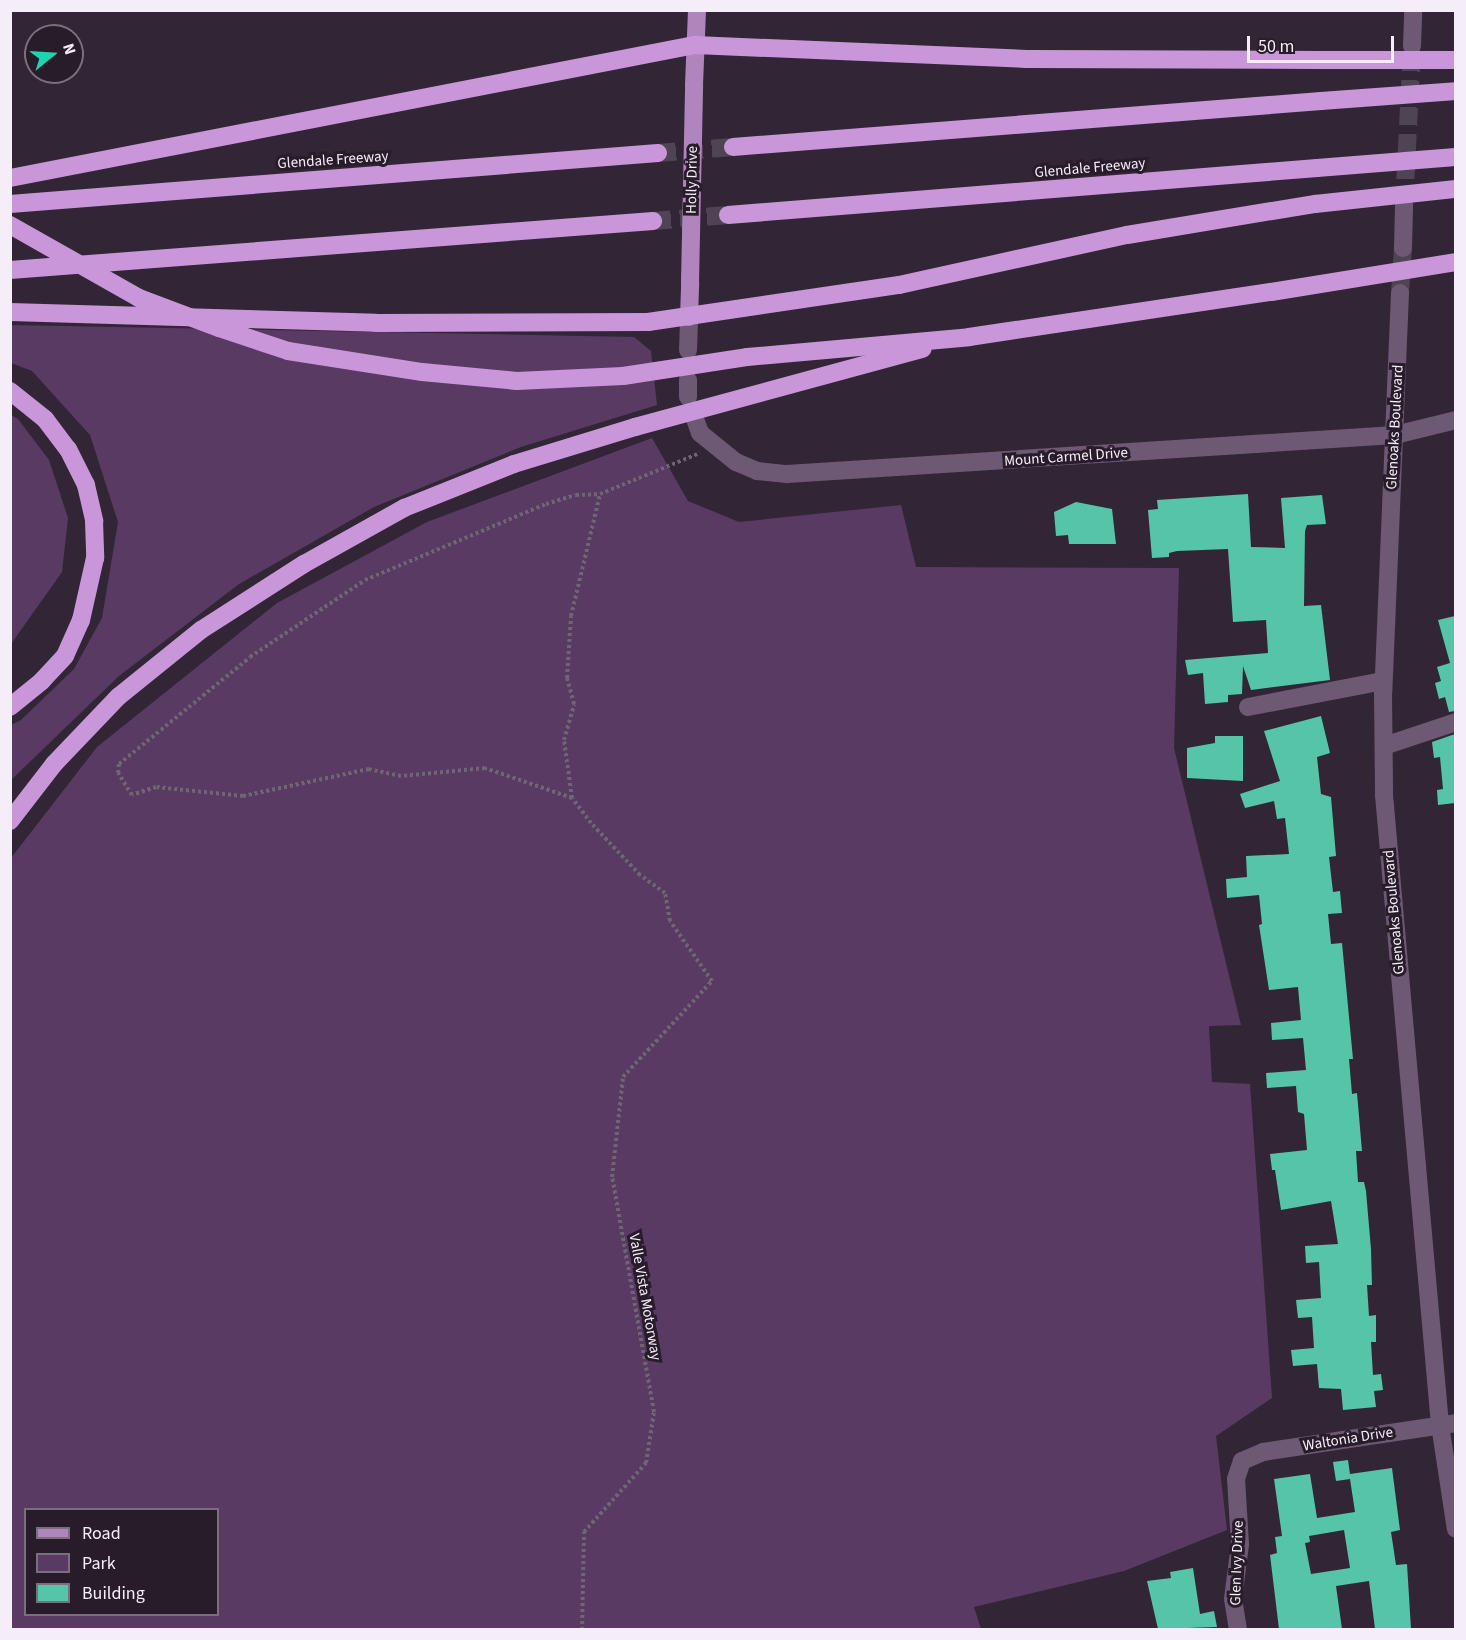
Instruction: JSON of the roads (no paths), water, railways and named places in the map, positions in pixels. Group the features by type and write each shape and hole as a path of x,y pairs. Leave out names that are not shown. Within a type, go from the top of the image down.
{"highway":[{"path":"10,178 696,45 1026,59 1455,60"},
{"path":"733,147 1455,91"},
{"name":"Glendale Freeway","path":"10,204 658,153"},
{"name":"Glendale Freeway","path":"728,215 1455,157"},
{"path":"10,312 376,323 648,322 910,283 1127,235 1315,204 1455,189"},
{"path":"10,270 653,221"},
{"path":"10,225 139,297 219,328 288,351 422,372 517,381 623,376 747,357 969,337 1455,262"},
{"path":"10,820 54,764 118,697 201,630 304,564 404,508 514,464 635,427 969,337"},
{"path":"10,391 45,419 68,449 88,494 94,521 95,558 81,620 64,656 42,681 10,707"}],"main road":[{"name":"Holly Drive","path":"689,317 697,12"}],"street":[{"path":"1412,46 1413,10"},
{"path":"1403,248 1404,206"},
{"name":"Glenoaks Boulevard","path":"1400,293 1383,681 1384,746 1392,904 1448,1424 1455,1529"},
{"name":"Holly Drive","path":"688,350 689,317"},
{"name":"Mount Carmel Drive","path":"695,419 700,433 736,462 757,471 787,474 1395,435 1455,420"},
{"path":"1248,707 1383,681"},
{"path":"1384,746 1455,722"},
{"name":"Waltonia Drive","path":"1242,1461 1263,1452 1448,1424"},
{"name":"Glen Ivy Drive","path":"1238,1629 1233,1599 1240,1544 1236,1479 1242,1461"}],"tunnel":[{"path":"1404,206 1412,46"},
{"path":"658,153 733,147"},
{"path":"653,221 728,215"},
{"path":"1400,293 1403,248"}]}
